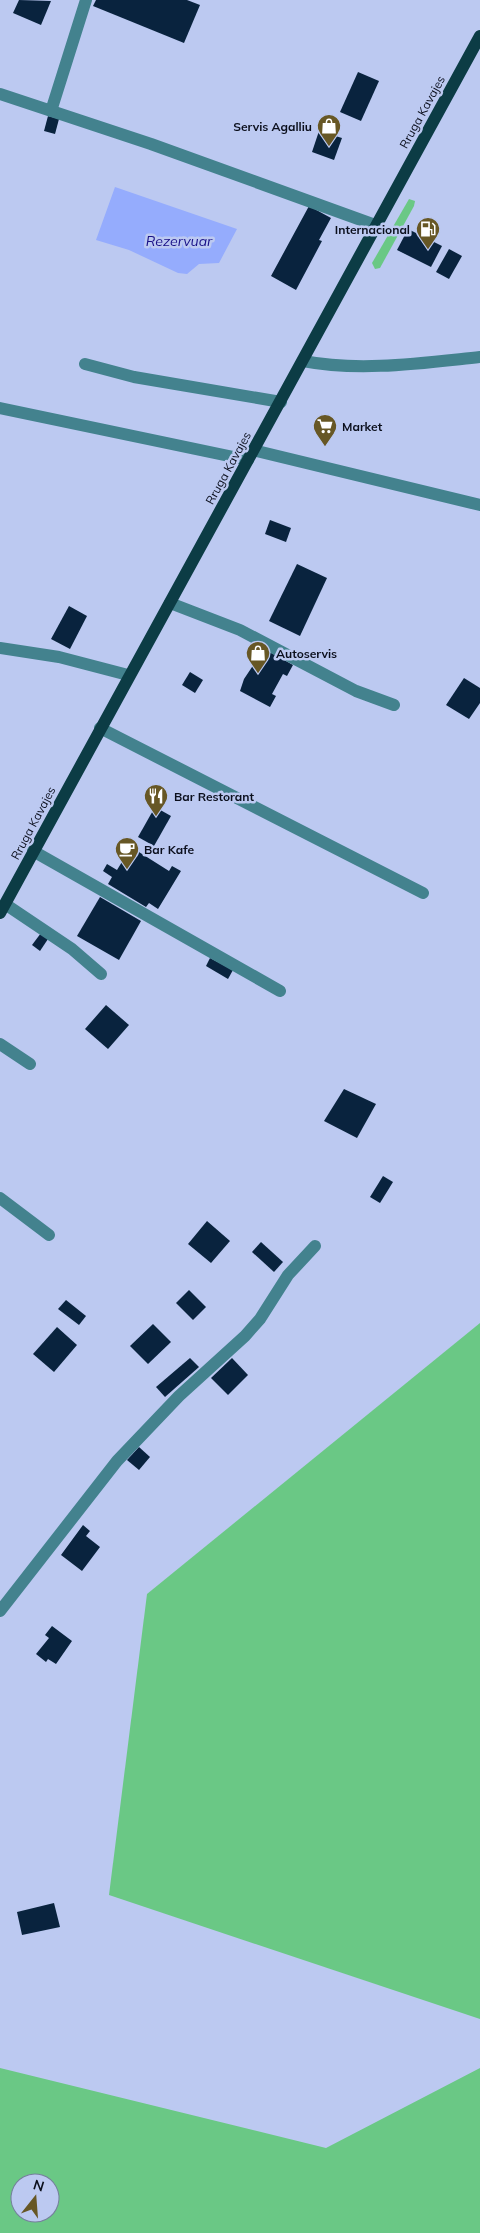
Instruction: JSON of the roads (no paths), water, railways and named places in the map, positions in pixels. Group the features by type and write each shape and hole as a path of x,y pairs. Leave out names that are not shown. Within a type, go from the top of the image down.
{"main road":[{"name":"Rruga Kavajes","path":"2,908 128,675 170,604 281,402 375,225 480,36"}],"street":[{"path":"51,111 86,0"},
{"path":"0,94 243,176 375,225"},
{"path":"303,361 325,365 395,364 480,357"},
{"path":"85,364 134,377 281,402"},
{"path":"0,408 251,455 480,505"},
{"path":"170,604 247,633 356,691 394,705"},
{"path":"0,648 59,657 128,675"},
{"path":"100,728 423,893"},
{"path":"34,851 280,991"},
{"path":"2,908 72,949 101,974"},
{"path":"0,1044 30,1064"},
{"path":"0,1198 49,1235"},
{"path":"0,1611 117,1462 179,1396 245,1336 260,1319 288,1275 315,1246"}],"water":[{"name":"Rezervuar","path":"115,187 237,229 219,263 199,264 187,274 178,273 129,250 96,240"}],"place":[{"name":"Servis Agalliu","path":"329,147"},
{"name":"Internacional","path":"428,250"},
{"name":"Market","path":"325,447"},
{"name":"Autoservis","path":"258,674"},
{"name":"Bar Restorant","path":"156,817"},
{"name":"Bar Kafe","path":"127,870"}]}
